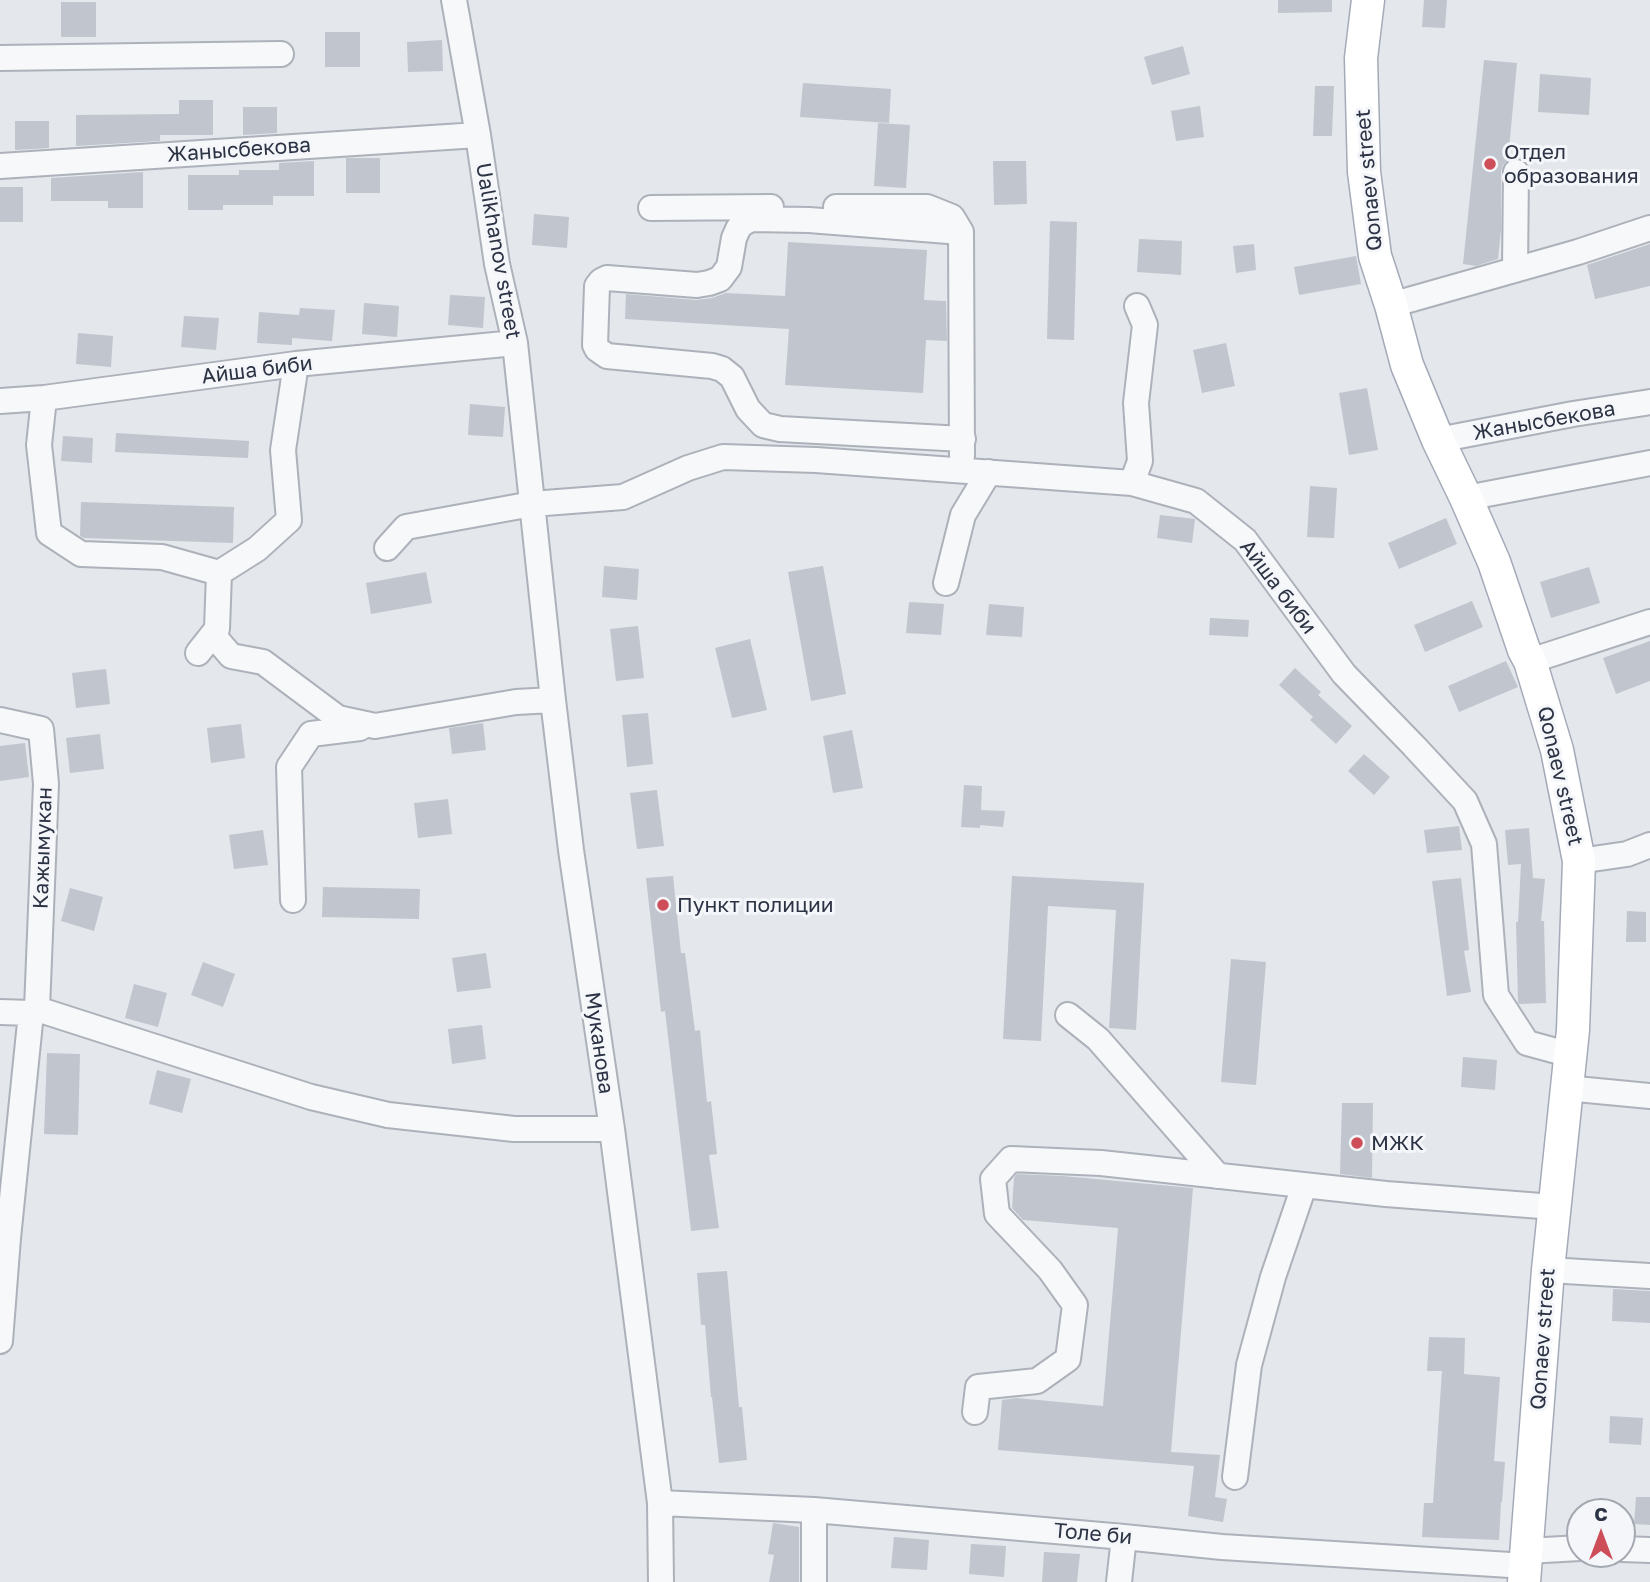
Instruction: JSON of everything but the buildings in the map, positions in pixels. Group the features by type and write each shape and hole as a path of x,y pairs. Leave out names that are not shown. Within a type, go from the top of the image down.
{"main road":[{"name":"Qonaev street","path":"1368,0 1361,58 1364,172 1375,256 1407,365 1494,562 1530,661 1557,750 1579,861 1571,1055 1548,1270 1525,1566"}],"street":[{"name":"Ualikhanov street","path":"454,0 497,264 515,343 532,504"},
{"path":"0,58 281,54"},
{"name":"Жанысбекова","path":"0,165 478,135"},
{"path":"1515,270 1516,172"},
{"path":"651,208 927,207 952,217 961,232 962,470"},
{"path":"961,232 809,220 751,219 738,229 729,267 720,279 697,285 603,279 597,286 595,345 607,356 722,369 732,377 748,409 763,425 780,429 963,439"},
{"path":"1391,305 1578,252 1650,228"},
{"path":"1132,483 1140,461 1136,403 1146,325 1138,306"},
{"name":"Айша биби","path":"0,401 44,398 296,364 515,343"},
{"path":"44,398 39,445 49,533 81,554 162,557 219,573 257,549 289,520 283,450 296,364"},
{"name":"Жанысбекова","path":"1438,440 1650,402"},
{"name":"Айша биби","path":"387,548 406,527 532,504 623,497 688,468 723,457 816,460 1132,483 1196,501 1245,540 1344,674 1465,801 1484,844 1496,995 1527,1042 1571,1055"},
{"path":"1466,498 1650,463"},
{"path":"946,583 963,515 989,472"},
{"name":"Муканова","path":"532,504 571,849 612,1129 660,1503 661,1582"},
{"path":"219,573 217,629 205,644 231,656 263,662 338,718 375,726"},
{"path":"1530,661 1650,622"},
{"path":"293,900 289,767 311,734 516,702 553,700"},
{"name":"Кажымукан","path":"0,720 41,729 46,784 34,1011"},
{"path":"1579,861 1627,854 1650,845"},
{"path":"0,1012 34,1011 312,1097 388,1115 514,1129 612,1129"},
{"path":"0,1341 4,1238 34,1011"},
{"path":"1068,1015 1098,1039 1217,1176"},
{"path":"1566,1088 1650,1096"},
{"path":"975,1412 978,1387 1037,1381 1068,1359 1075,1305 1050,1270 997,1214 993,1179 1011,1160 1101,1163 1304,1186 1554,1208"},
{"path":"1235,1477 1249,1365 1273,1277 1304,1186"},
{"path":"1548,1270 1650,1276"},
{"name":"Толе би","path":"660,1503 814,1510 1124,1536 1222,1547 1525,1566 1566,1553"},
{"path":"814,1510 814,1582"},
{"path":"1119,1582 1124,1536"}],"place":[{"name":"Отдел образования","path":"1490,164"},
{"name":"Пункт полиции","path":"663,905"},
{"name":"МЖК","path":"1357,1143"}]}
